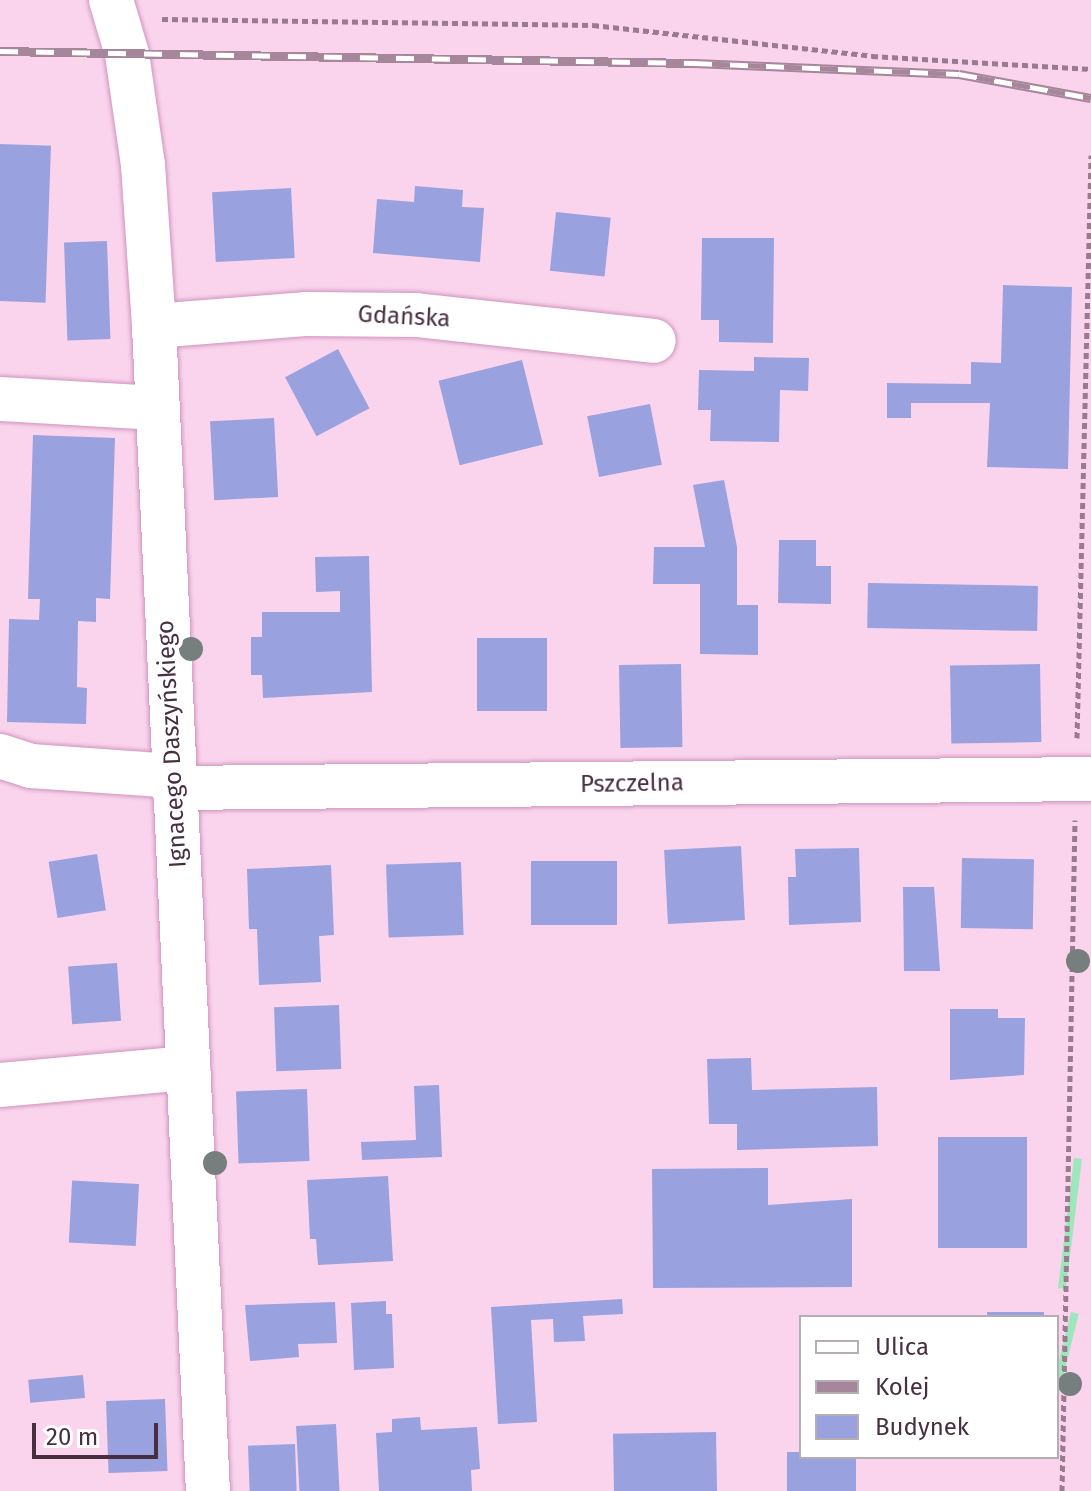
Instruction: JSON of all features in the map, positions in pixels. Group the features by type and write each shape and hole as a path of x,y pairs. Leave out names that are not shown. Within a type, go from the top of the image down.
{"street":[{"name":"Ignacego Daszyńskiego","path":"111,0 127,54 143,165 154,326 208,1491"},
{"name":"Gdańska","path":"154,326 305,314 416,315 654,341"},
{"path":"0,399 157,408"},
{"name":"Pszczelna","path":"0,756 31,766 173,782 1091,779"},
{"path":"0,1085 188,1068"}],"path":[{"path":"158,19 593,25 872,56 1091,69"}],"green space":[{"path":"1074,1158 1082,1159 1066,1289 1058,1288"},
{"path":"1071,1312 1079,1314 1059,1393 1059,1360"}],"building":[{"path":"0,144 51,146 45,303 0,301"},
{"path":"415,186 463,190 462,207 484,208 480,262 373,253 377,199 414,202"},
{"path":"291,188 295,258 216,262 212,192"},
{"path":"556,212 611,218 605,276 550,271"},
{"path":"702,238 774,238 773,343 719,342 719,320 701,320"},
{"path":"107,241 110,339 67,340 64,243"},
{"path":"1003,285 1072,287 1068,469 987,467 990,403 911,403 911,418 887,418 887,383 971,384 971,362 1001,363"},
{"path":"338,349 369,408 316,436 285,377"},
{"path":"754,357 809,358 808,391 780,390 779,442 710,441 711,410 698,410 699,370 754,371"},
{"path":"522,360 543,444 460,465 439,381"},
{"path":"650,404 662,465 599,477 587,416"},
{"path":"274,418 278,497 214,500 210,421"},
{"path":"33,435 115,438 110,599 96,598 96,622 78,621 77,687 87,688 86,724 7,722 9,619 39,620 40,599 28,599"},
{"path":"724,480 737,547 737,605 758,605 758,655 700,654 700,584 653,584 654,547 705,547 693,485"},
{"path":"779,540 816,540 816,566 831,566 831,604 778,603"},
{"path":"369,556 372,692 263,698 262,675 251,675 251,637 262,637 262,612 340,612 340,591 316,592 315,557"},
{"path":"868,583 1038,586 1037,631 867,628"},
{"path":"477,638 547,638 547,711 477,711"},
{"path":"681,664 682,747 620,748 619,665"},
{"path":"1040,664 1041,742 951,744 950,666"},
{"path":"741,846 745,920 668,924 664,850"},
{"path":"859,848 861,922 789,925 788,877 796,877 795,849"},
{"path":"97,854 106,910 58,918 49,862"},
{"path":"962,858 1034,859 1033,929 961,928"},
{"path":"531,861 617,861 617,925 531,925"},
{"path":"461,862 464,935 389,938 386,865"},
{"path":"331,865 334,935 319,936 321,982 259,985 257,929 249,929 247,869"},
{"path":"903,887 934,887 940,971 904,971"},
{"path":"117,963 121,1021 72,1024 68,966"},
{"path":"339,1005 341,1069 276,1071 274,1007"},
{"path":"950,1009 998,1009 998,1018 1025,1018 1024,1075 950,1080"},
{"path":"751,1058 752,1090 877,1087 878,1146 737,1150 737,1124 709,1124 707,1059"},
{"path":"439,1085 442,1157 362,1160 361,1142 416,1140 414,1086"},
{"path":"307,1089 310,1161 239,1163 236,1091"},
{"path":"938,1137 1027,1137 1027,1248 938,1248"},
{"path":"768,1168 768,1205 852,1199 852,1287 653,1288 652,1169"},
{"path":"388,1176 393,1261 318,1265 316,1239 310,1239 307,1180"},
{"path":"72,1180 139,1184 136,1246 69,1242"},
{"path":"622,1299 623,1314 583,1316 585,1341 554,1342 553,1319 531,1320 537,1422 498,1424 491,1307"},
{"path":"386,1301 386,1314 392,1314 394,1368 354,1370 351,1303"},
{"path":"335,1302 337,1343 298,1344 299,1357 250,1361 245,1305"},
{"path":"987,1312 1044,1312 1044,1315 987,1315"},
{"path":"83,1375 85,1398 30,1403 28,1380"},
{"path":"165,1399 168,1471 109,1473 106,1401"},
{"path":"420,1417 421,1430 477,1427 480,1469 471,1470 472,1491 379,1491 376,1433 392,1432 392,1419"},
{"path":"336,1424 340,1491 299,1491 296,1426"},
{"path":"716,1432 717,1491 614,1491 613,1434"},
{"path":"295,1444 297,1491 250,1491 248,1446"},
{"path":"787,1452 799,1452 799,1459 856,1459 856,1491 787,1491"}],"railway":[{"path":"0,51 694,63 959,74 1091,98"}]}
